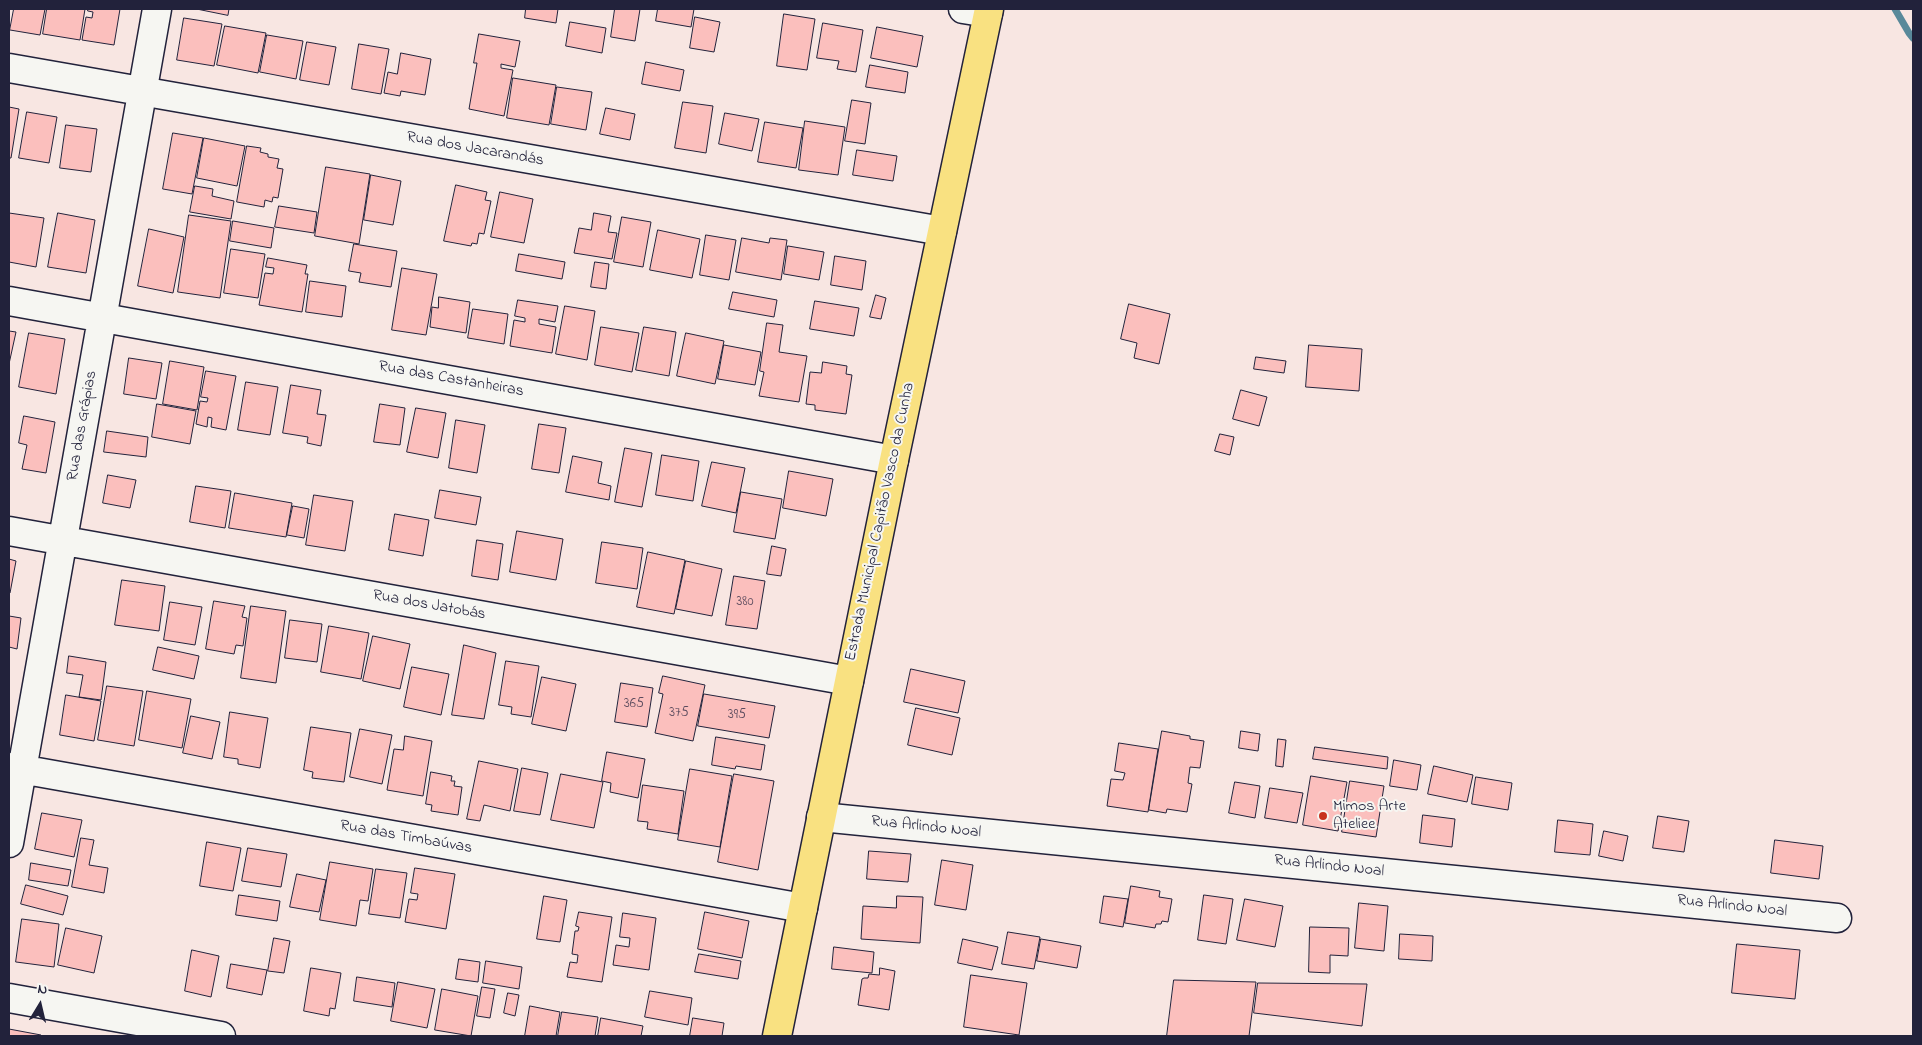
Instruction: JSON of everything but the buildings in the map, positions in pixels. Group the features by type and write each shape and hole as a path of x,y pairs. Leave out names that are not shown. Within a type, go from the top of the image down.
{"main road":[{"name":"Estrada Municipal Capitão Vasco da Cunha","path":"777,1036 942,230 980,10"}],"street":[{"name":"Rua das Grápias","path":"9,843 15,768 63,541 158,9"},
{"name":"Rua dos Jacarandás","path":"9,68 942,230"},
{"name":"Rua das Castanheiras","path":"9,301 894,460"},
{"name":"Rua dos Jatobás","path":"9,531 849,681"},
{"name":"Rua das Timbaúvas","path":"15,768 803,908"},
{"name":"Rua Arlindo Noal","path":"821,817 1837,918"},
{"path":"9,998 221,1036"}],"waterway":[{"path":"1895,9 1913,38"}],"place":[{"name":"Mimos Arte Ateliee","path":"1323,816"}]}
